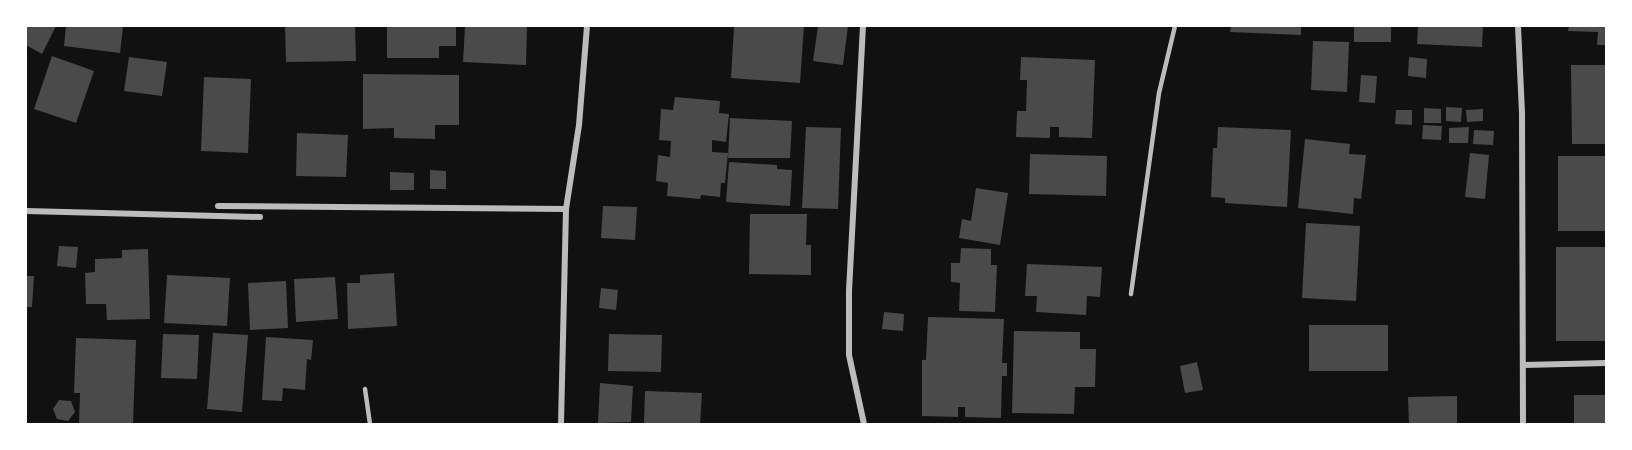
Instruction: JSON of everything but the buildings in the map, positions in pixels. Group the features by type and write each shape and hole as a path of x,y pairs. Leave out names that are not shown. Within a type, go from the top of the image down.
{"street":[{"path":"561,424 566,208 579,124 587,26"},
{"path":"863,26 849,355 864,424"},
{"path":"1518,26 1522,113 1523,424"},
{"path":"218,206 566,208"},
{"path":"26,211 260,217"},
{"path":"1523,365 1606,363"}],"lane":[{"path":"1131,294 1159,93 1175,26"},
{"path":"365,389 370,424"}]}
